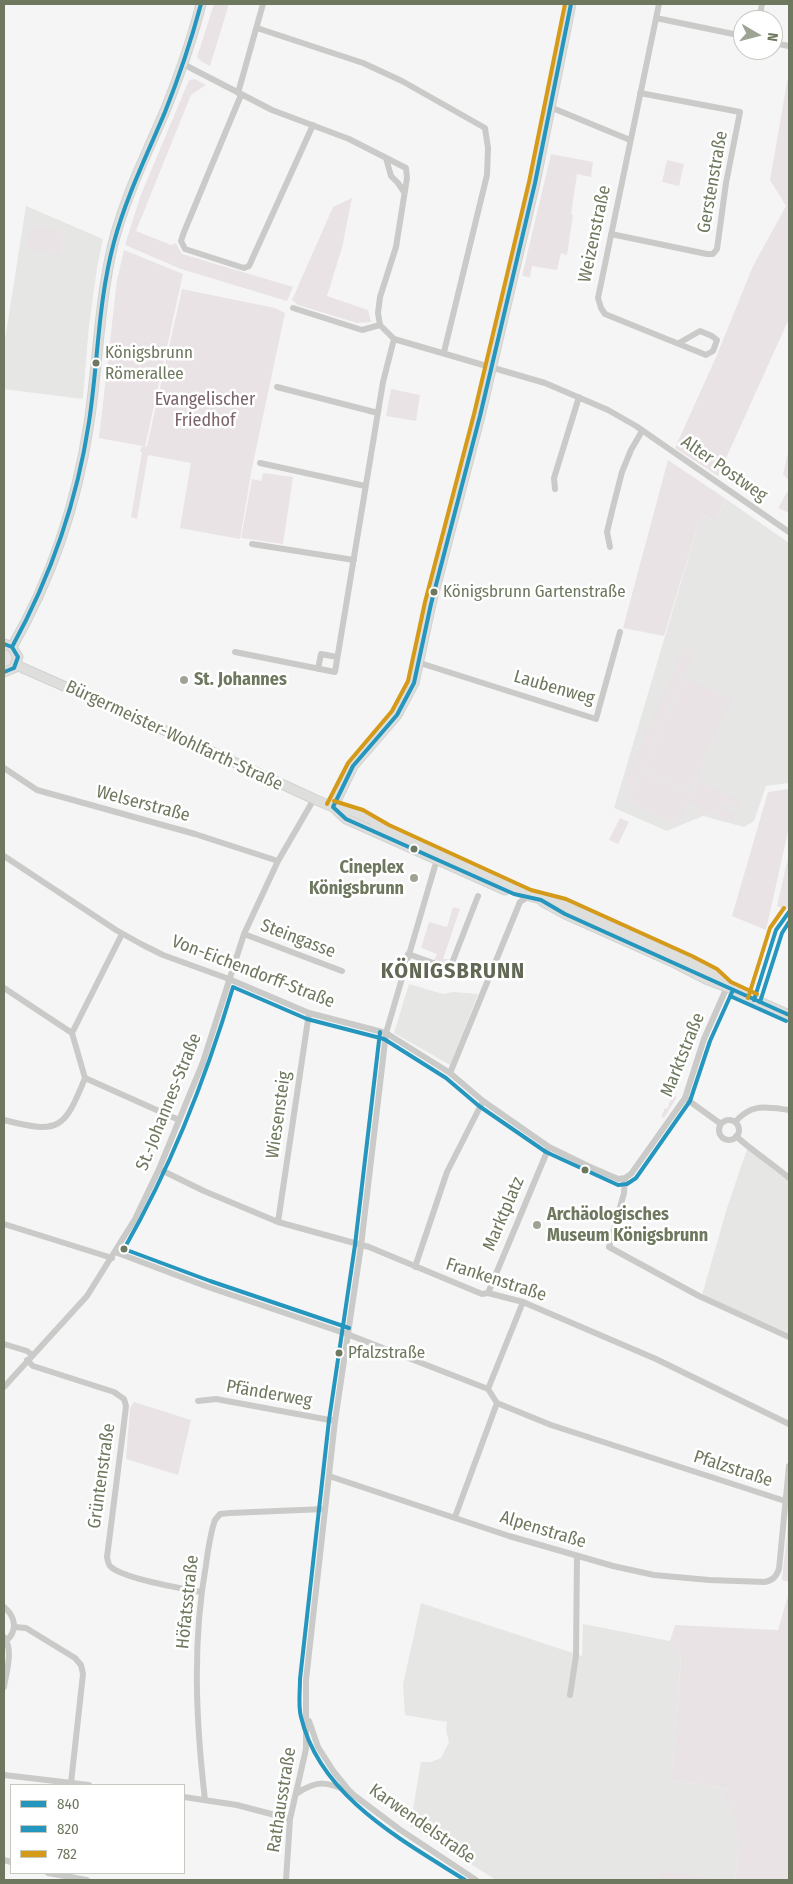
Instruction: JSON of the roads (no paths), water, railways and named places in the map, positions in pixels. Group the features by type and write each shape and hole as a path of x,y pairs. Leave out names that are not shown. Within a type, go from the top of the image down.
{"street":[{"path":"4,672 11,670 16,665 18,657 8,645 33,609 45,582 71,509 78,484 89,425 106,279 113,244 131,186 183,64 202,4"},
{"path":"262,4 240,94 181,241 185,249 244,268 250,266 313,125"},
{"path":"333,807 353,766 369,745 388,726 407,699 420,663 431,604 535,183 571,4"},
{"name":"Weizenstraße","path":"659,4 598,298 600,308 605,314 706,355 714,352 716,340 712,336 700,331 679,343"},
{"path":"656,18 733,34"},
{"path":"256,28 363,63 402,81 485,128 488,148 487,175 444,352"},
{"path":"183,64 279,113 360,143 406,168 396,247 380,297 378,313 380,324 394,338 378,413 335,672 235,652"},
{"name":"Gerstenstraße","path":"611,234 707,254 713,254 717,249 727,176 740,112 640,93"},
{"path":"550,108 630,140"},
{"path":"386,158 391,176 404,192"},
{"path":"293,308 362,330 380,324"},
{"name":"Alter Postweg","path":"394,338 545,383 608,410 642,431 789,532"},
{"path":"277,387 378,413"},
{"path":"555,489 554,478 579,397"},
{"path":"610,547 607,532 616,496 631,450 642,431"},
{"path":"260,463 366,486"},
{"path":"252,544 354,560"},
{"name":"Laubenweg","path":"420,663 596,719 620,632"},
{"path":"318,669 321,654 338,657"},
{"name":"Bürgermeister-Wohlfarth-Straße","path":"16,665 314,799 333,807 350,810 386,830 541,900 558,911 698,971 727,987 789,1015"},
{"name":"Welserstraße","path":"4,768 31,787 49,795 195,834 278,861"},
{"name":"St.-Johannes-Straße","path":"4,1387 29,1357 72,1314 87,1296 135,1219 159,1169 209,1046 244,934 278,861 314,799"},
{"name":"Bürgermeister-Wohlfarth-Straße","path":"333,807 346,819 357,824 514,894 530,896"},
{"path":"357,824 356,818 361,815"},
{"name":"Von-Eichendorff-Straße","path":"4,856 122,934 162,955 229,979 310,1013 386,1033 450,1072 483,1101 549,1147 600,1172 618,1179 625,1178"},
{"name":"Rathausstraße","path":"286,1880 290,1819 306,1749 306,1680 335,1420 361,1246 386,1033 408,954 436,866"},
{"path":"408,954 446,966 452,963 478,896"},
{"path":"450,1072 520,902 530,896"},
{"path":"72,1033 122,934"},
{"name":"Steingasse","path":"244,934 342,971"},
{"name":"Marktstraße","path":"625,1178 631,1174 646,1154 685,1098 704,1039 727,987"},
{"path":"4,988 72,1033 85,1078 66,1118 56,1125 36,1128 4,1120"},
{"name":"Wiesensteig","path":"278,1222 310,1013"},
{"path":"85,1078 179,1120"},
{"path":"685,1098 721,1124"},
{"path":"415,1268 447,1172 483,1101"},
{"path":"735,1122 744,1111 759,1107 789,1110"},
{"path":"726,1120 735,1122 738,1130 736,1136 731,1139 723,1137 719,1129 721,1124 726,1120"},
{"path":"736,1136 789,1178"},
{"name":"Marktplatz","path":"488,1293 549,1147"},
{"name":"Frankenstraße","path":"159,1169 204,1191 278,1222 369,1247 415,1268 482,1294 488,1293 523,1302 656,1359 789,1424"},
{"path":"625,1178 624,1193 609,1247 699,1296 789,1337"},
{"path":"4,1224 114,1255 347,1334 488,1389 497,1403 455,1517"},
{"path":"488,1389 523,1302"},
{"path":"4,1344 27,1351 29,1357"},
{"name":"Grüntenstraße","path":"29,1357 33,1366 114,1392 124,1399 126,1406 107,1557 112,1568 122,1573 172,1587 201,1592"},
{"name":"Pfänderweg","path":"198,1401 216,1399 335,1420"},
{"name":"Pfalzstraße","path":"497,1403 568,1431 785,1501"},
{"path":"785,1501 789,1466"},
{"name":"Alpenstraße","path":"329,1476 508,1536 577,1556 654,1575 709,1580 764,1582 777,1576 785,1501"},
{"name":"Höfatsstraße","path":"205,1800 196,1698 201,1592 215,1520 220,1514 240,1512 325,1509"},
{"path":"570,1695 576,1656 577,1556"},
{"path":"4,1607 13,1618 14,1627 12,1635 5,1639 9,1654 4,1687"},
{"path":"14,1627 26,1628 75,1658 81,1665 83,1674 71,1783"},
{"name":"Karwendelstraße","path":"307,1716 318,1747 334,1772 351,1792 393,1825 476,1880"},
{"path":"4,1775 80,1784"},
{"name":"Karwendelstraße","path":"296,1794 309,1785 320,1783 336,1786 351,1792"},
{"path":"185,1797 237,1806 290,1819"},
{"path":"54,1874 87,1880"}],"place":[{"name":"Königsbrunn Römerallee","path":"96,363"},
{"name":"Königsbrunn Gartenstraße","path":"434,592"},
{"name":"St. Johannes","path":"184,680"},
{"name":"Cineplex Königsbrunn","path":"414,878"},
{"name":"Archäologisches Museum Königsbrunn","path":"537,1225"},
{"name":"Pfalzstraße","path":"339,1353"}],"district":[{"name":"KÖNIGSBRUNN","path":"453,972"}],"park label":[{"name":"Evangelischer Friedhof","path":"205,410"}]}
